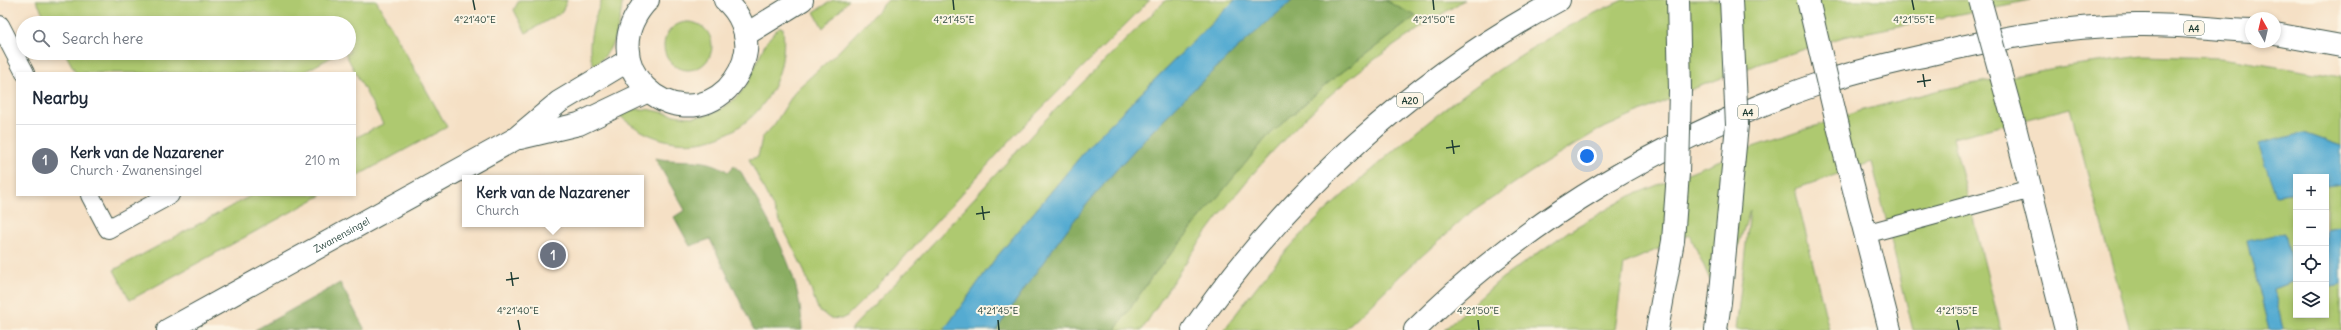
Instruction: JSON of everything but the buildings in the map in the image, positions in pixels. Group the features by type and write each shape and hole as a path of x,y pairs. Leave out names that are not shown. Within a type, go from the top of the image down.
{"main road":[{"path":"648,0 631,23 627,42 629,60 636,77 648,91 661,99 676,104 697,103 716,97 732,83 743,66 746,46 745,35 740,18 729,1"},
{"path":"745,35 802,0"},
{"name":"A20","path":"1193,330 1208,308 1278,223 1323,176 1414,96 1506,30 1559,0"},
{"path":"1657,330 1673,241 1678,173 1680,105 1678,0"},
{"name":"A4","path":"1716,330 1737,125 1731,0"},
{"path":"1808,0 1843,147 1890,330"},
{"path":"1980,0 2013,119 2066,330"},
{"name":"A4","path":"1415,330 1467,282 1512,246 1562,211 1615,178 1692,137 1771,102 1822,83 1973,44 2053,31 2137,24 2245,31"},
{"path":"2281,35 2341,46"},
{"name":"Zwanensingel","path":"168,330 514,139 559,102 629,60"},
{"name":"Zwanensingel","path":"514,139 579,124 648,91"}],"lane":[{"path":"0,25 16,56"},
{"path":"18,60 24,72"},
{"path":"1865,234 2031,189"},
{"path":"91,196 108,229 168,196"}],"green space":[{"path":"36,0 376,0 447,127 356,176 356,138 383,124 349,60 356,60 356,16 44,16"},
{"path":"519,0 567,0 562,12 526,33 514,10"},
{"path":"602,0 622,0 622,8 618,27 611,46 601,60 594,65 591,59 590,42 596,14"},
{"path":"833,0 849,0 823,28 814,12"},
{"path":"888,0 1150,0 1015,135 889,274 847,316 841,319 829,318 818,309 803,268 749,159 758,157 762,138 774,125 796,90 839,51"},
{"path":"1166,0 1235,0 1095,139 995,259 944,330 850,330 914,264 1048,117"},
{"path":"1293,0 1384,0 1416,16 1328,83 1267,137 1151,278 1115,330 996,330 1043,262 1092,198 1115,171 1188,94"},
{"path":"1384,0 1464,0 1377,58 1349,79 1318,106 1261,164 1235,196 1186,261 1142,330 1115,330 1151,278 1267,137 1328,83 1415,17"},
{"path":"1623,0 2031,0 1843,37 1761,63 1690,90 1597,131 1531,172 1466,216 1402,274 1344,330 1224,330 1264,277 1308,228 1364,176 1406,140 1464,94 1525,52 1557,33"},
{"path":"683,22 693,22 705,29 712,41 712,51 705,63 693,70 683,70 675,66 668,59 664,51 664,41 668,33 675,26"},
{"path":"780,27 783,28 782,61 772,90 754,114 732,131 705,141 676,142 647,134 619,115 631,110 643,109 695,117 709,114 724,107 736,98 744,89 764,47 771,36"},
{"path":"2143,56 2221,58 2341,77 2341,146 2304,133 2276,195 2293,192 2293,272 2284,233 2247,242 2269,330 2130,330 2070,108 1953,138 2001,330 1913,330 1872,162 1795,189 1829,330 1736,330 1750,210 1720,302 1690,235 1624,264 1615,330 1444,330 1501,279 1569,231 1630,196 1753,147 1860,111 1940,90 2060,67"},
{"path":"69,60 326,60 304,72 75,72"},
{"path":"655,158 711,163 728,172 734,166 741,172 782,248 790,267 800,308 802,330 754,330 710,239 690,246 674,217 685,210"},
{"path":"2341,184 2341,226 2329,228 2329,210 2329,186"},
{"path":"250,196 320,196 130,300 114,270"},
{"path":"2293,282 2293,318 2329,318 2329,287 2341,285 2341,330 2315,330 2314,327 2302,330 2283,330 2274,289"},
{"path":"340,283 365,330 255,330"}],"water":[{"path":"1235,0 1293,0 1188,94 1115,171 1092,198 1043,262 996,330 944,330 995,259 1095,139"},
{"path":"2304,133 2341,146 2341,184 2329,186 2329,174 2293,174 2293,192 2276,195 2258,144"},
{"path":"2341,226 2341,285 2329,287 2329,246 2329,228"},
{"path":"2285,233 2293,271 2293,282 2274,289 2283,330 2269,330 2247,241"}],"place":[{"name":"Kerk van de Nazarener","path":"553,255"}]}
